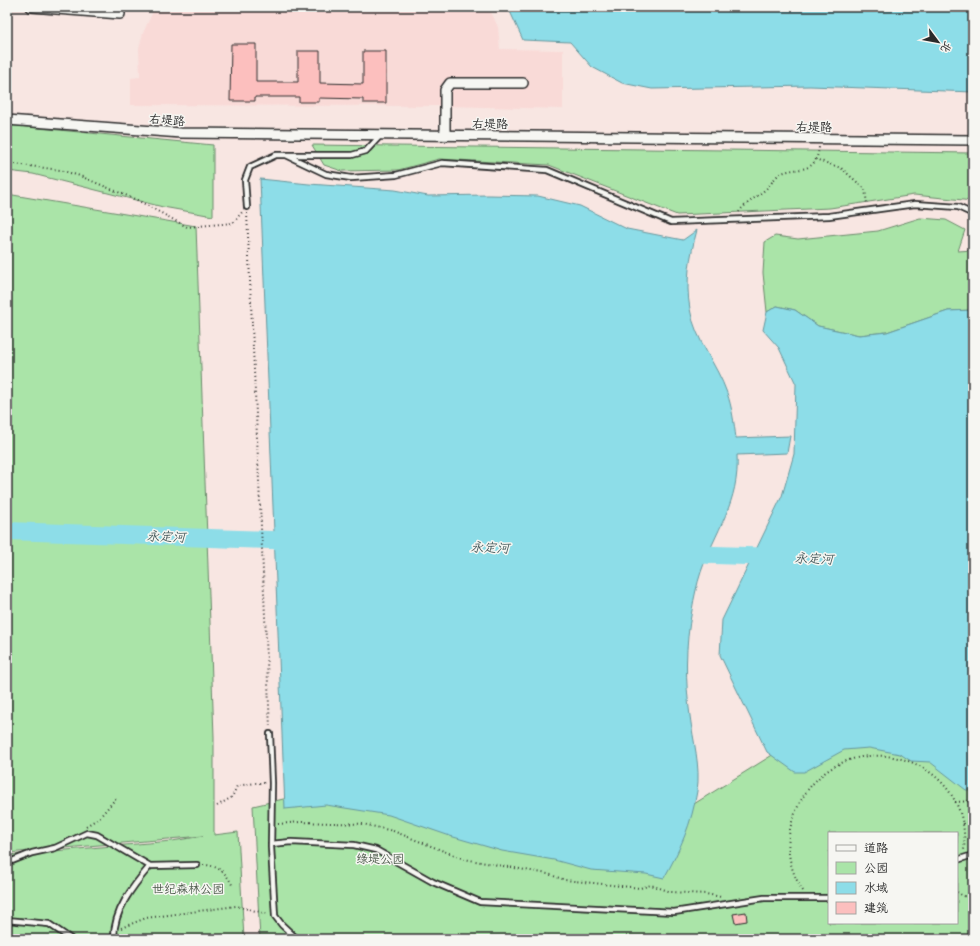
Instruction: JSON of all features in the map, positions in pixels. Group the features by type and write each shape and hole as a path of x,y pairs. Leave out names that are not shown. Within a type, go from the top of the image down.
{"street":[{"path":"31,7 120,14"},
{"path":"445,136 445,90 450,83 523,83"},
{"name":"右堤路","path":"7,120 181,134 973,140"}],"lane":[{"path":"247,207 245,180 250,167 276,155 352,155 366,151 380,135"},
{"path":"290,156 326,174 351,178 396,175 442,163 548,170 671,222 736,218 829,216 915,204 958,207 973,214"},
{"path":"270,734 272,783 271,844 275,916 297,939"},
{"path":"7,864 32,853 55,848 87,832 97,836 150,866 197,865"},
{"path":"271,844 291,842 354,845 376,850 433,882 480,902 674,912 764,898 828,898"},
{"path":"958,860 973,855"},
{"path":"114,939 118,915 134,885 150,866"},
{"path":"7,920 49,924 71,939"}],"path":[{"path":"736,218 741,208 753,201 780,174 801,170 812,165 818,153 820,139"},
{"path":"815,159 841,168 865,189 868,211"},
{"path":"7,163 60,170 80,176 137,200 187,227 233,223 247,207"},
{"path":"247,207 270,734"},
{"path":"809,899 796,880 789,854 790,828 798,803 813,782 834,766 859,756 885,755 911,761 934,776 944,785 955,802 963,824 965,842 964,857"},
{"path":"217,806 232,797 237,786 256,782 272,783"},
{"path":"85,827 99,818 117,797"},
{"path":"955,802 973,801"},
{"path":"963,824 973,821"},
{"path":"271,825 300,822 363,824 393,831 464,859 516,870 548,874 565,880 640,888 652,886 671,892 706,894 720,897 730,904"},
{"path":"197,865 213,865 229,878 233,887"},
{"path":"958,893 963,896 973,898"},
{"path":"115,931 146,918 236,906 275,916"}],"shaded area":[{"path":"155,7 485,7 492,14 498,27 500,49 563,50 563,109 444,106 131,105 131,78 140,77 139,48 143,33"}],"green space":[{"path":"7,125 213,145 213,216 163,207 33,174 7,171"},
{"path":"312,145 973,153 973,201 914,195 830,208 677,215 549,165 439,159 398,170 342,171 324,165"},
{"name":"世纪森林公园","path":"7,194 196,226 214,737 214,835 238,832 244,939 7,939 7,855 172,841 203,836 7,853"},
{"path":"920,218 946,220 965,230 958,251 973,250 973,310 948,311 887,332 859,335 818,326 795,310 777,306 767,312 763,273 765,242 775,236 798,239 878,231"},
{"name":"绿堤公园","path":"790,744 973,746 973,939 260,939 253,806 379,777 633,842"}],"water":[{"path":"508,7 973,7 973,92 810,86 652,89 622,83 592,67 570,42 523,40"},
{"path":"260,179 395,190 428,196 538,196 580,206 627,229 683,240 697,230 692,250 688,279 690,309 696,331 723,382 727,393 732,409 736,438 790,436 787,453 737,455 737,472 731,502 698,581 688,636 686,663 688,703 698,773 697,791 685,836 664,878 646,874 591,870 554,860 502,851 450,836 389,815 326,805 285,809"},
{"path":"777,306 795,310 818,326 859,335 887,332 948,311 973,310 973,790 966,790 930,762 911,761 900,754 869,748 844,750 804,772 795,772 767,752 720,655 722,620 782,496 794,454 796,384 779,348 763,330 767,312"}],"building":[{"path":"231,44 256,44 256,82 298,82 298,51 320,51 320,83 363,84 363,51 386,51 386,103 363,103 363,99 319,98 319,102 299,102 299,97 255,97 255,101 230,101"},
{"path":"746,912 747,921 735,923 733,914"}],"waterway":[{"name":"永定河","path":"7,531 299,541"},
{"name":"永定河","path":"684,554 776,557"}]}
